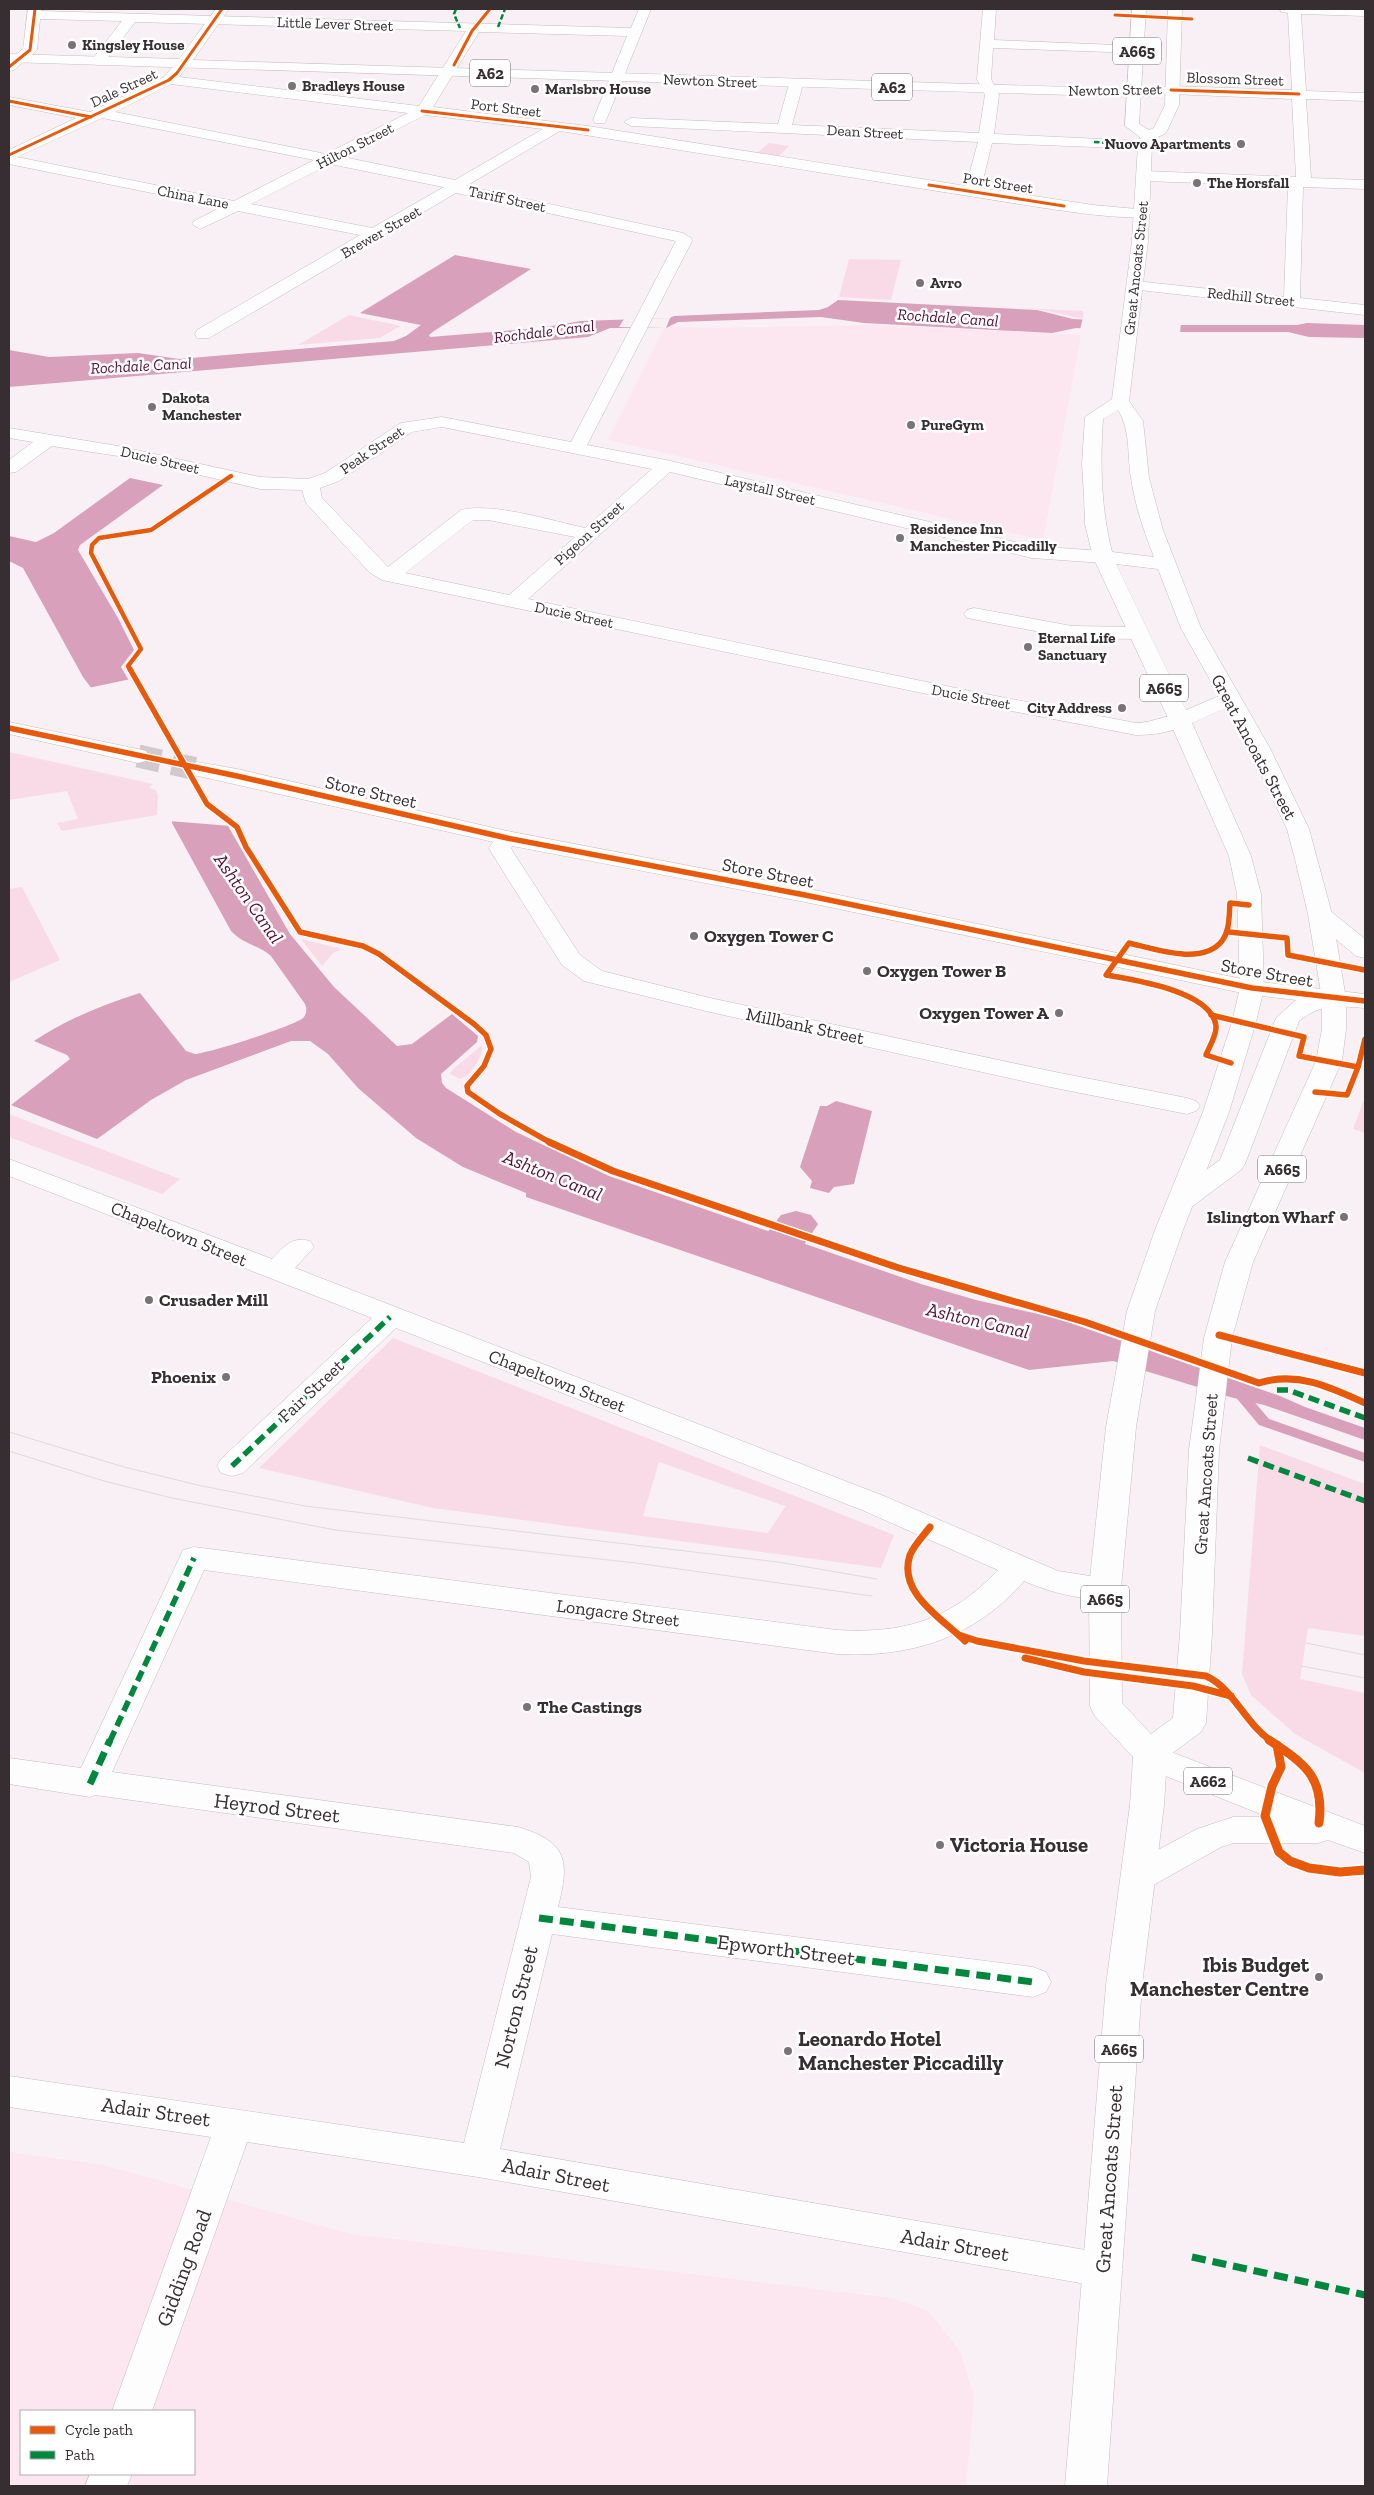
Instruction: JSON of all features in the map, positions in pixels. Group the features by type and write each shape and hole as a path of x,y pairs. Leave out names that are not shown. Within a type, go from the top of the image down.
{"main road":[{"name":"Dale Street","path":"9,155 169,80 183,64 222,9"},
{"path":"307,23 317,9"},
{"path":"456,9 454,14 460,28"},
{"path":"497,29 505,9"},
{"path":"588,130 600,120 634,32 638,30 645,9"},
{"path":"972,192 986,138 992,95 984,79 988,9"},
{"name":"A665","path":"1139,9 1132,126 1146,140 1160,131 1172,105 1175,9"},
{"path":"1286,9 1365,12"},
{"path":"1292,301 1300,182 1299,95 1294,9"},
{"name":"Little Lever Street","path":"35,12 213,21 634,32"},
{"path":"9,67 16,58 30,50 35,12"},
{"path":"98,61 131,18"},
{"name":"Hilton Street","path":"200,224 422,110 453,66 476,28"},
{"path":"987,44 1137,49"},
{"name":"Newton Street","path":"16,58 183,64 453,66 617,78 796,84 1134,93 1171,90"},
{"name":"Port Street","path":"169,80 588,130 875,169 972,192 1064,206 1143,213"},
{"path":"784,129 796,84"},
{"name":"Blossom Street","path":"1171,90 1365,97"},
{"name":"Tariff Street","path":"9,101 95,115 329,159 448,183 464,191 681,236 684,242 577,447"},
{"name":"Dean Street","path":"600,120 784,129 884,139 986,138 1094,142 1146,140"},
{"name":"Brewer Street","path":"203,334 377,234 557,127"},
{"name":"Great Ancoats Street","path":"1086,2486 1124,1985 1147,1805 1150,1755 1189,1723 1196,1634 1204,1450 1218,1338 1239,1262 1329,1062 1334,1029 1334,999 1320,914 1298,828 1260,750 1191,628 1164,564 1152,530 1140,478 1134,421 1120,401 1136,286 1143,213 1146,140"},
{"name":"China Lane","path":"9,160 377,234"},
{"path":"1145,176 1365,185"},
{"name":"Redhill Street","path":"1136,286 1365,310"},
{"name":"A665","path":"1120,401 1094,417 1091,464 1093,496 1103,557 1137,634 1180,720 1240,856 1249,894 1252,988 1244,1022 1216,1112 1151,1278 1141,1311 1121,1427 1106,1588 1106,1708 1150,1755"},
{"name":"Laystall Street","path":"437,422 577,447 666,466 1032,552 1164,564"},
{"name":"Peak Street","path":"310,485 332,477 407,427 437,422"},
{"name":"Ducie Street","path":"9,433 118,450 260,483 310,485 313,499 376,568 388,576 970,697 1136,728 1152,729 1180,720 1230,699"},
{"path":"9,468 48,440"},
{"name":"Pigeon Street","path":"513,602 666,466"},
{"path":"388,576 462,516 476,512 588,534"},
{"path":"974,614 1072,632 1137,634"},
{"path":"9,728 138,756"},
{"name":"Store Street","path":"197,769 236,776 507,838 805,895 1252,988 1334,999"},
{"name":"Millbank Street","path":"507,838 500,848 502,852 571,960 592,976 710,1005 1050,1080 1187,1106"},
{"path":"1320,914 1365,951"},
{"path":"1180,1202 1232,1164 1288,1018 1303,1006 1334,999 1365,1001"},
{"name":"Chapeltown Street","path":"9,1167 390,1317 873,1503 1052,1581 1106,1588"},
{"path":"275,1272 300,1247"},
{"name":"Fair Street","path":"232,1466 390,1317"},
{"name":"Longacre Street","path":"90,1784 194,1558 837,1642 876,1643 917,1636 956,1618 998,1590 1019,1566"},
{"name":"A662","path":"1150,1755 1352,1835"},
{"name":"Heyrod Street","path":"9,1771 90,1784 518,1840 543,1853"},
{"path":"1138,1877 1209,1838 1233,1830 1352,1835"},
{"name":"Norton Street","path":"478,2161 548,1877 547,1862 543,1853"},
{"name":"Epworth Street","path":"539,1918 1033,1982"},
{"name":"Adair Street","path":"9,2091 478,2161 640,2191 1102,2270"},
{"name":"Gidding Road","path":"132,2410 235,2124"}],"shaded area":[{"path":"769,143 789,146 778,157 757,153"},
{"path":"849,259 901,260 891,300 839,297"},
{"path":"1022,308 1083,311 1084,319 1043,310"},
{"path":"349,315 401,326 379,338 298,345"},
{"path":"870,325 1081,335 1043,540 608,440 665,326 707,328"},
{"path":"9,752 153,784 149,788 156,790 158,796 157,815 62,831 57,823 78,819 67,791 9,800"},
{"path":"22,887 60,960 9,982 9,889"},
{"path":"301,939 342,949 333,953 322,966"},
{"path":"482,1045 481,1055 468,1074 460,1079 450,1074 451,1071"},
{"path":"1365,1097 1365,1133 1353,1129"},
{"path":"9,1114 180,1179 162,1194 9,1137"},
{"path":"393,1338 894,1535 881,1568 433,1508 259,1468","holes":["659,1462 785,1506 768,1533 643,1516"]},
{"path":"1260,1445 1365,1484 1365,1636 1308,1628 1300,1679 1365,1693 1365,1773 1295,1734 1251,1695 1242,1674"},
{"path":"9,2152 104,2165 351,2234 892,2298 928,2311 960,2351 974,2397 966,2486 9,2486"}],"water":[{"name":"Rochdale Canal","path":"455,255 531,269 434,331 429,335 430,337 540,328 581,321 819,310 828,307 838,300 1037,310 1073,319 1182,325 1297,325 1307,323 1365,325 1365,338 1309,337 1288,332 1179,332 1076,328 1052,333 864,323 821,317 678,322 666,328 610,328 588,337 9,387 9,350 49,357 138,353 179,359 394,341 406,336 421,325 360,313"},
{"name":"Ashton Canal","path":"130,478 163,485 80,545 78,550 118,618 134,650 121,667 201,805 228,826 290,934 334,987 397,1046 412,1044 452,1014 478,1036 477,1042 441,1074 442,1083 446,1088 516,1132 609,1176 921,1284 976,1300 1056,1318 1280,1396 1365,1428 1365,1440 1264,1405 1230,1397 1113,1361 1029,1370 526,1197 526,1193 463,1167 416,1138 358,1088 328,1054 310,1041 291,1041 186,1080 151,1100 97,1139 11,1105 70,1059 67,1055 34,1041 85,1013 140,993 186,1051 195,1054 269,1033 296,1022 303,1018 306,1013 305,1004 271,956 240,939 231,931 172,823 171,800 122,713 95,693 83,677 23,568 9,561 9,536 36,542 54,533"},
{"path":"836,1101 872,1111 854,1184 834,1187 829,1193 810,1188 812,1181 800,1167 820,1106 827,1106"}],"pier":[{"path":"1083,317 1181,322 1180,334 1080,330"},
{"path":"670,318 666,328 619,327 624,319"},
{"path":"131,679 206,808 231,826 169,821 169,800 120,714 88,688"}],"waterway":[{"path":"771,1256 796,1224"},
{"path":"1235,1388 1264,1422 1365,1458"}],"tunnel":[{"path":"138,756 197,769"}],"tram line":[{"path":"9,1432 124,1467 202,1486 305,1506 778,1562 877,1579"},
{"path":"9,1451 104,1481 172,1498 335,1530 636,1563 872,1596"},
{"path":"1306,1643 1365,1655"},
{"path":"1301,1666 1365,1678"}],"marked path":[{"path":"456,9 454,14 460,28"},
{"path":"498,27 505,9"},
{"path":"1094,142 1145,145"},
{"path":"232,1466 390,1317"},
{"path":"1277,1390 1288,1390 1365,1418"},
{"path":"1248,1458 1258,1460 1365,1501"},
{"path":"90,1784 194,1558"},
{"path":"539,1918 1033,1982"},
{"path":"1192,2257 1365,2295"}],"cycle path":[{"path":"9,67 30,50 35,9"},
{"path":"9,155 169,80 177,73 222,9"},
{"path":"454,65 472,31 484,19 490,9"},
{"path":"1115,15 1192,19"},
{"path":"1171,90 1299,94"},
{"path":"9,101 91,117"},
{"path":"422,111 588,130"},
{"path":"929,185 1064,206"},
{"path":"231,476 151,530 99,538 92,545 91,553 141,649 128,666 207,804 237,827 246,847 300,932 363,946 379,954 441,997 486,1035 491,1043 490,1055 480,1072 467,1086 468,1092 500,1114 552,1144 613,1171 899,1268 1085,1322 1259,1383 1286,1377 1299,1379 1327,1386 1365,1403"},
{"path":"9,728 237,776 507,838 805,895 1252,988 1365,1001"},
{"path":"1231,1063 1206,1055 1214,1037 1216,1026 1212,1014 1202,1004 1187,996 1152,984 1106,975 1129,943 1182,953 1198,953 1212,949 1223,940 1229,925 1230,903 1249,905"},
{"path":"1229,932 1287,938 1288,955 1365,970"},
{"path":"1211,1015 1304,1037 1299,1056 1358,1067"},
{"path":"1315,1092 1347,1095 1358,1067 1365,1039"},
{"path":"1219,1335 1365,1373"},
{"path":"930,1527 910,1556 909,1574 912,1586 927,1606 965,1641"},
{"path":"959,1635 977,1641 1084,1661 1206,1676 1214,1679 1226,1690 1252,1725 1268,1739 1295,1757 1310,1772 1316,1781 1320,1796 1319,1823"},
{"path":"1025,1658 1084,1672 1193,1686 1231,1696"},
{"path":"1277,1745 1281,1767 1272,1786 1265,1816 1279,1852 1290,1861 1309,1868 1340,1872 1365,1870"}],"place":[{"name":"Kingsley House","path":"72,45"},
{"name":"Bradleys House","path":"292,86"},
{"name":"Marlsbro House","path":"535,89"},
{"name":"Nuovo Apartments","path":"1241,144"},
{"name":"The Horsfall","path":"1197,183"},
{"name":"Avro","path":"920,283"},
{"name":"Dakota Manchester","path":"152,407"},
{"name":"PureGym","path":"911,425"},
{"name":"Residence Inn Manchester Piccadilly","path":"900,538"},
{"name":"Eternal Life Sanctuary","path":"1028,647"},
{"name":"City Address","path":"1122,708"},
{"name":"Oxygen Tower C","path":"694,936"},
{"name":"Oxygen Tower B","path":"867,971"},
{"name":"Oxygen Tower A","path":"1059,1013"},
{"name":"Islington Wharf","path":"1344,1217"},
{"name":"Crusader Mill","path":"149,1300"},
{"name":"Phoenix","path":"226,1377"},
{"name":"The Castings","path":"527,1707"},
{"name":"Victoria House","path":"940,1845"},
{"name":"Ibis Budget Manchester Centre","path":"1319,1977"},
{"name":"Leonardo Hotel Manchester Piccadilly","path":"788,2051"}]}
